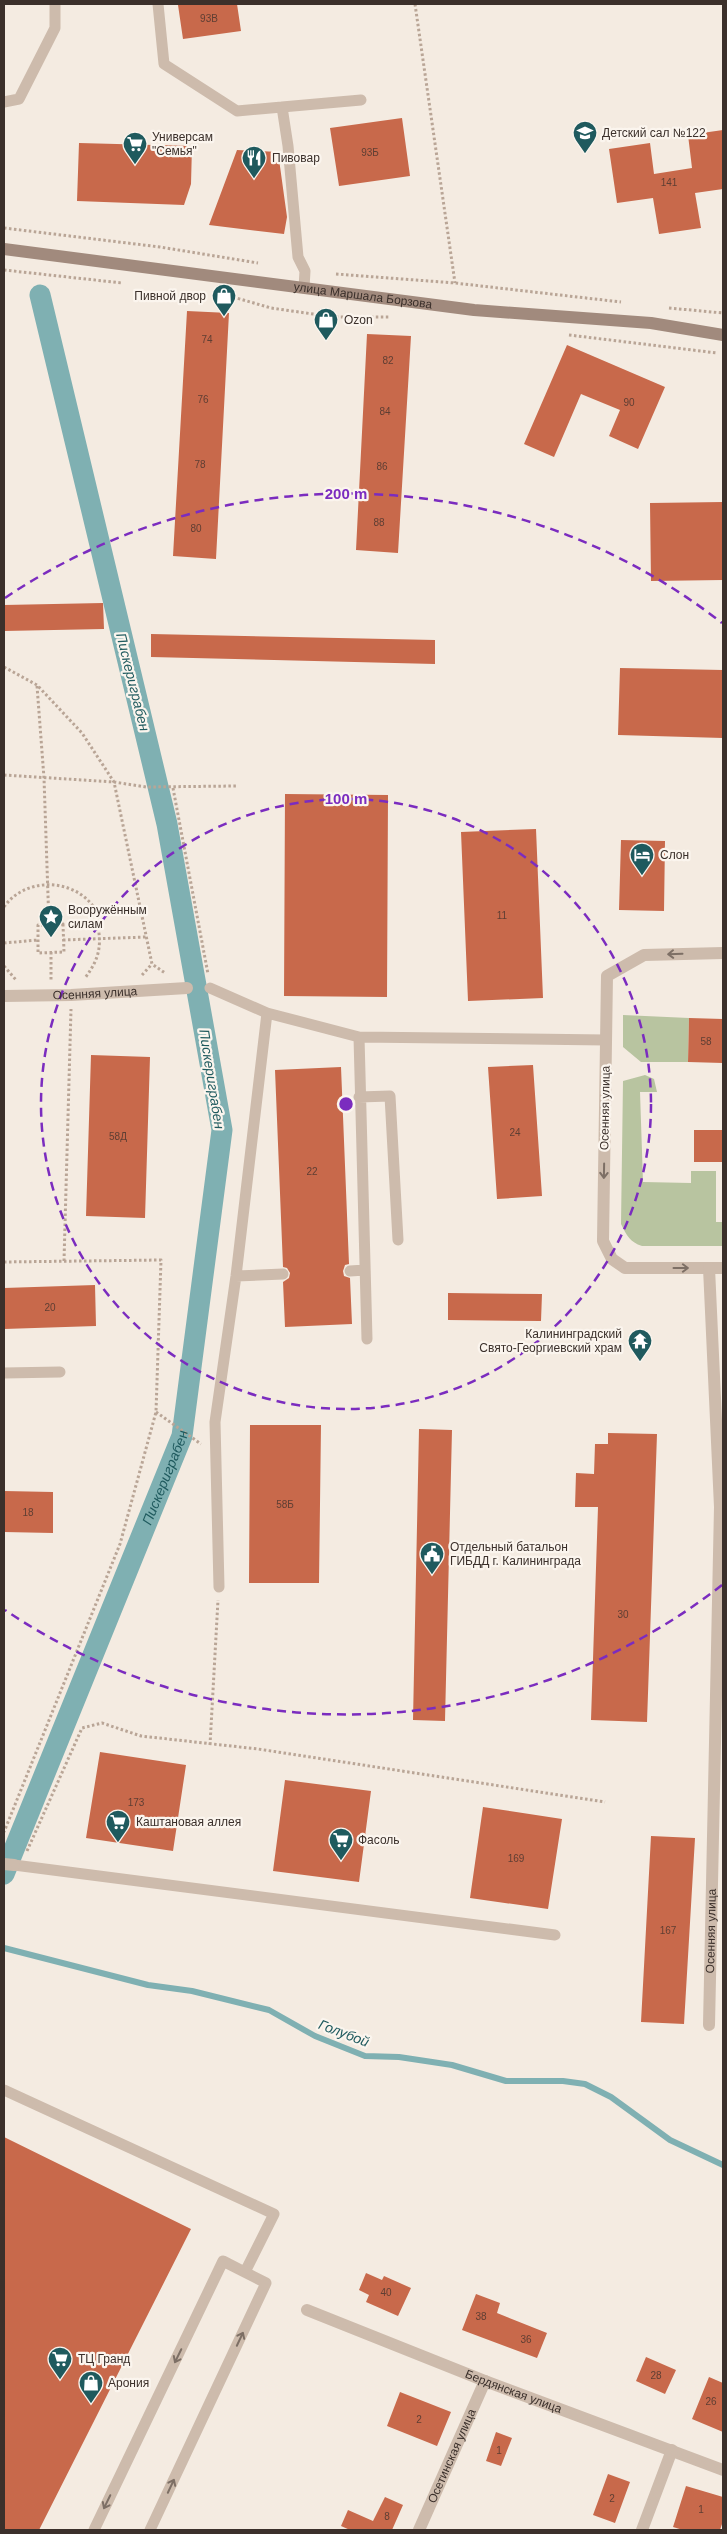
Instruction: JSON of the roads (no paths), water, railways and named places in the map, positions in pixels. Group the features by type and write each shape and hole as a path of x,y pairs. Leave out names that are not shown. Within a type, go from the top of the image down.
{"main road":[{"name":"улица Маршала Борзова","path":"4,249 474,310 651,323 723,334"}],"street":[{"name":"Осенняя улица","path":"723,953 644,955 607,976 603,1241 612,1259 625,1268 723,1268"},
{"name":"Осенняя улица","path":"4,996 71,995 187,988"},
{"name":"Осенняя улица","path":"709,1268 720,1508 709,2025"},
{"name":"Бердянская улица","path":"307,2310 485,2382 723,2470"},
{"name":"Осетинская улица","path":"419,2530 485,2382"},
{"path":"642,2530 672,2450"}],"lane":[{"path":"4,102 20,100 55,28 55,4"},
{"path":"158,4 164,64 237,111 361,100"},
{"path":"282,107 288,146 298,256 305,271 304,288"},
{"path":"210,988 267,1013 358,1037 606,1040"},
{"path":"219,1587 215,1422 236,1276 267,1013"},
{"path":"358,1037 368,1339"},
{"path":"359,1097 390,1096 398,1240"},
{"path":"350,1271 365,1270"},
{"path":"236,1276 283,1274"},
{"path":"4,1373 60,1372"},
{"path":"13,1865 556,1935"},
{"path":"4,2090 274,2214 245,2272"},
{"path":"94,2530 223,2262 266,2282 150,2530"}],"waterway":[{"name":"Пискериграбен","path":"4,1874 182,1436 222,1130 167,824 40,295"},
{"name":"Голубой","path":"4,1948 148,1985 192,1991 269,2010 315,2036 365,2056 399,2057 452,2065 506,2081 563,2081 585,2084 611,2097 670,2140 723,2165"}],"place":[{"name":"Детский сал №122","path":"585,154"},
{"name":"Универсам \"Семья\"","path":"135,165"},
{"name":"Пивовар","path":"254,179"},
{"name":"Пивной двор","path":"224,317"},
{"name":"Ozon","path":"326,341"},
{"name":"Слон","path":"642,876"},
{"name":"Вооружённым силам","path":"51,938"},
{"name":"Калининградский Свято-Георгиевский храм","path":"640,1362"},
{"name":"Отдельный батальон ГИБДД г. Калининграда","path":"432,1575"},
{"name":"Каштановая аллея","path":"118,1843"},
{"name":"Фасоль","path":"341,1861"},
{"name":"ТЦ Гранд","path":"60,2380"},
{"name":"Арония","path":"91,2404"}]}
